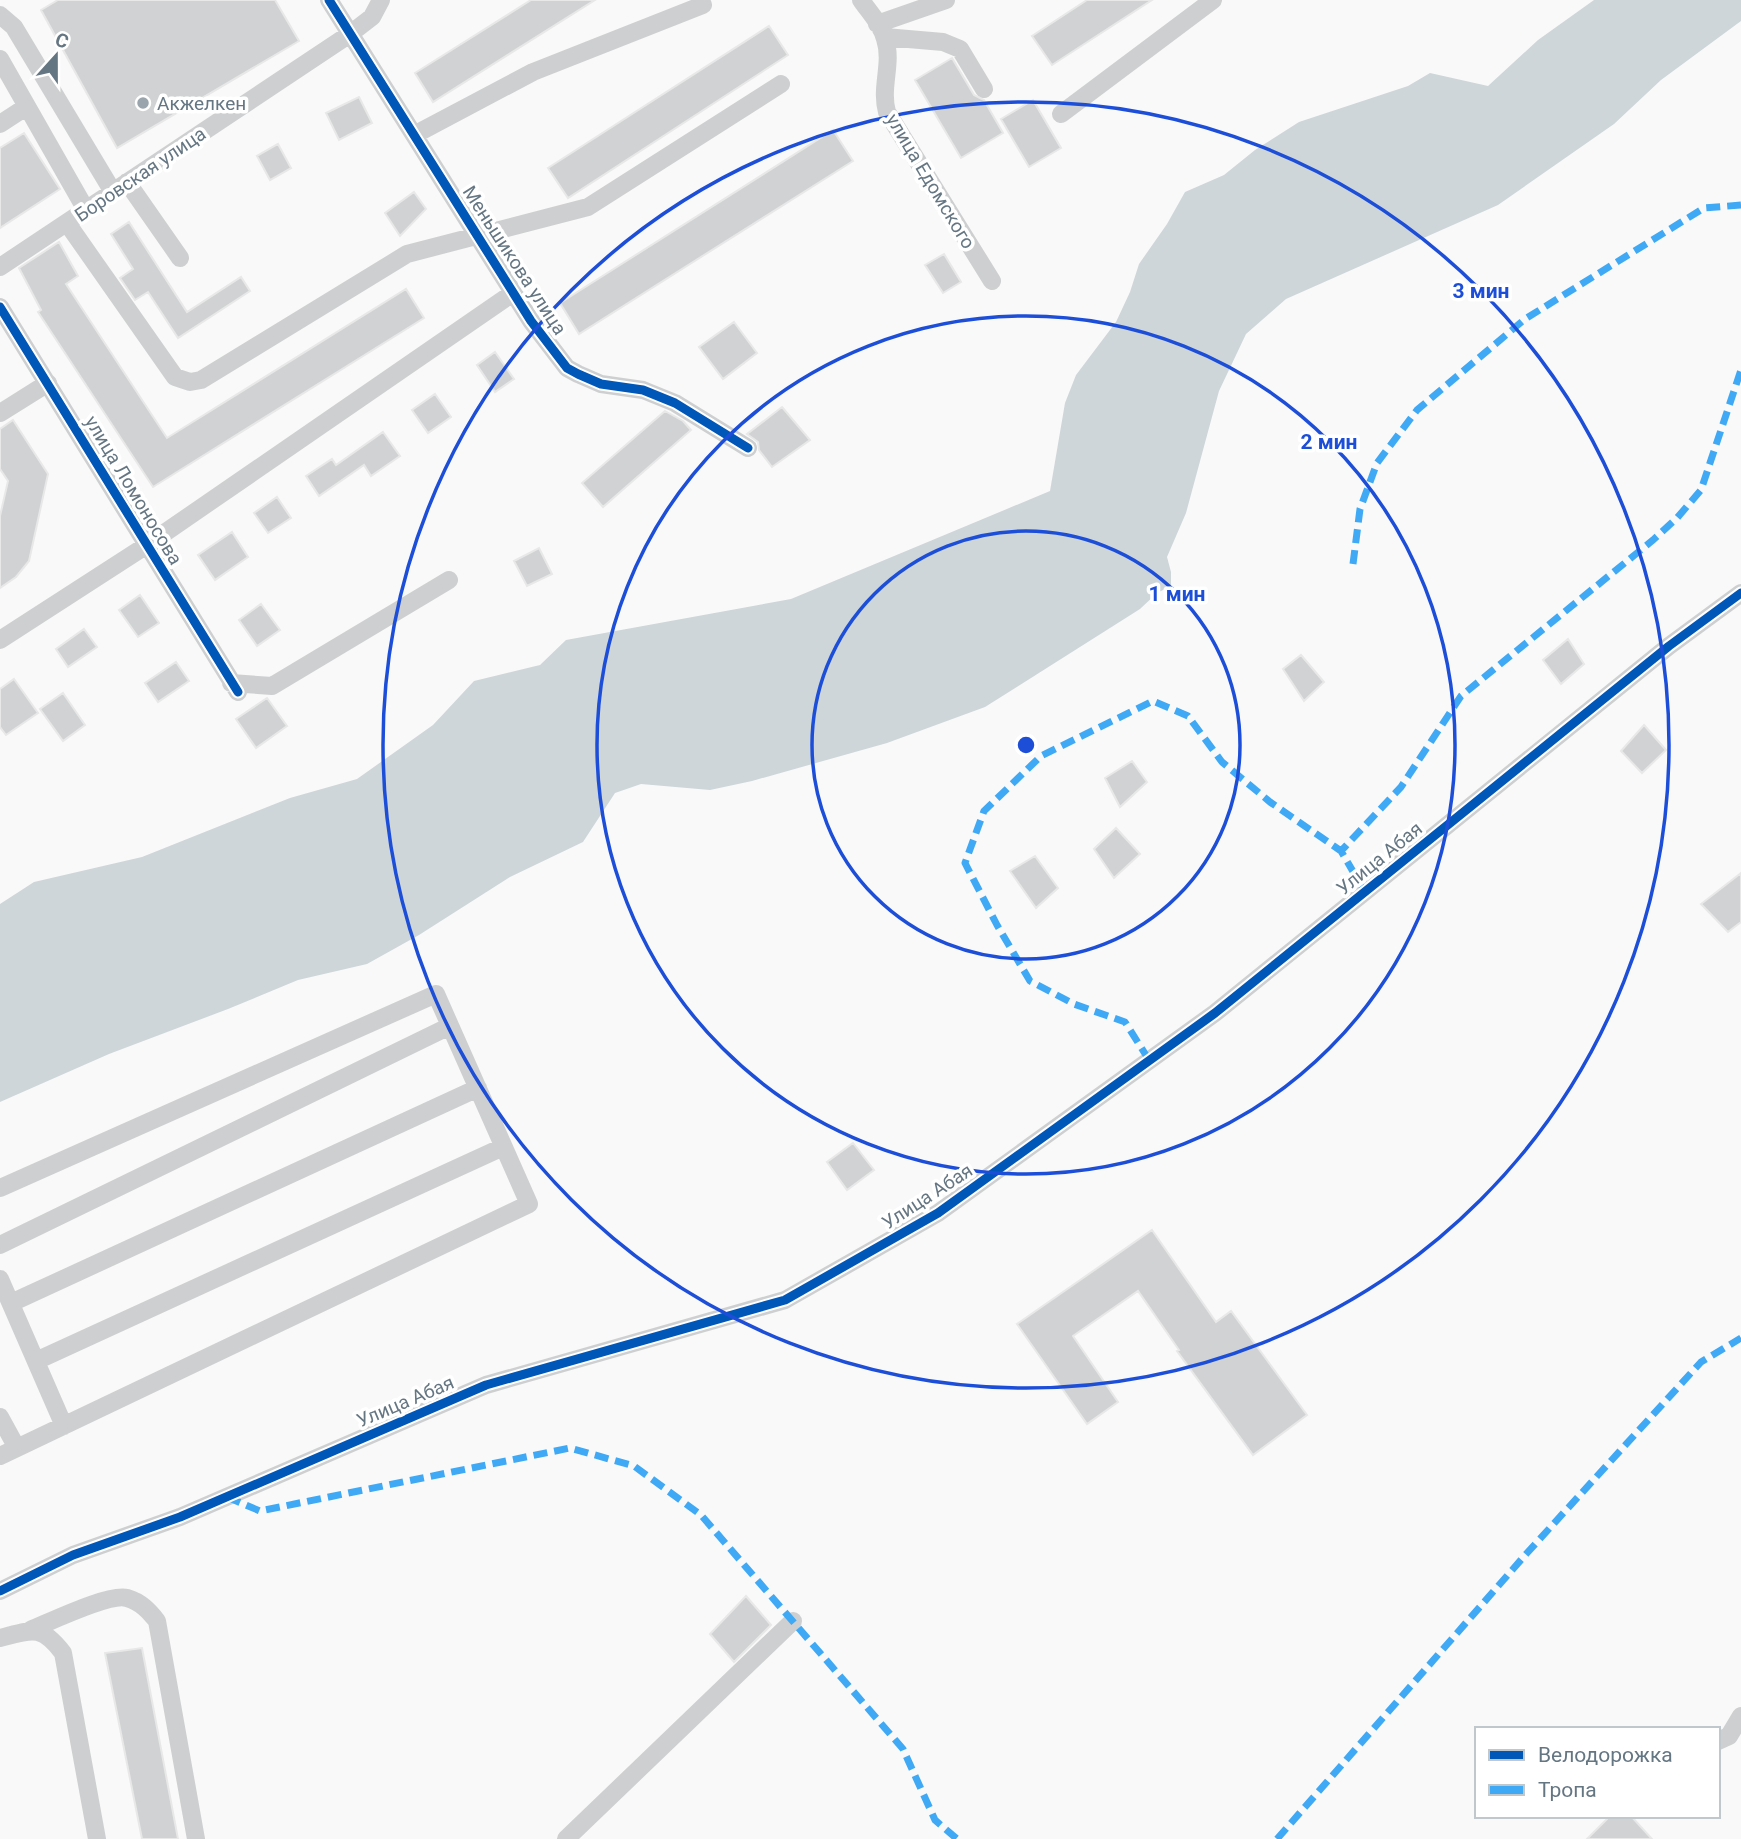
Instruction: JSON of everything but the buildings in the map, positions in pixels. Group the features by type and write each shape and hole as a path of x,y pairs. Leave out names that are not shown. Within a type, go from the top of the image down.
{"street":[{"name":"Меньшикова улица","path":"329,0 531,321 567,368 601,384 643,390 675,403 748,448"},
{"name":"Боровская улица","path":"0,267 350,34 372,17 381,0"},
{"path":"861,0 881,30 943,42 960,49 984,89"},
{"path":"881,30 946,0"},
{"path":"1061,114 1213,0"},
{"path":"414,135 533,72 703,5"},
{"path":"0,15 14,27 120,187 180,258"},
{"name":"улица Едомского","path":"881,30 888,57 883,98 887,112 992,281"},
{"path":"0,60 86,209"},
{"path":"67,223 175,377 190,382 201,380 407,254 588,207 781,84"},
{"path":"0,124 26,107"},
{"path":"0,640 147,545 513,293"},
{"name":"улица Ломоносова","path":"0,307 234,687 272,686 449,580"},
{"path":"0,413 48,383"},
{"name":"Улица Абая","path":"0,1591 73,1555 180,1517 486,1385 785,1300 938,1213 1215,1013 1669,646 1741,593"},
{"path":"0,1188 436,994 529,1203 0,1456"},
{"path":"0,1245 450,1026"},
{"path":"11,1303 478,1088"},
{"path":"36,1361 503,1147"},
{"path":"0,1279 64,1426"},
{"path":"0,1417 17,1448"},
{"path":"0,1638 30,1630 111,1598 126,1598 146,1608 157,1621 196,1839"},
{"path":"566,1839 793,1621"},
{"path":"30,1630 50,1636 63,1653 97,1839"},
{"path":"1720,1740 1729,1736 1741,1716"}],"shaded area":[{"path":"1594,0 1741,0 1741,21 1661,80 1614,124 1498,205 1286,299 1246,334 1219,391 1186,513 1167,557 1171,586 1157,593 1140,609 985,707 887,743 710,790 641,784 615,793 583,842 510,877 419,935 367,964 298,980 109,1054 0,1102 0,904 34,882 142,857 290,798 357,779 433,725 474,681 540,665 566,640 791,599 1050,491 1065,403 1076,375 1116,322 1139,264 1185,192 1224,175 1255,150 1299,122 1408,86 1430,73 1488,86 1538,40"}],"marked path":[{"path":"1353,564 1360,509 1377,463 1417,410 1525,319 1704,208 1741,205"},
{"path":"1365,892 1341,851 1401,787 1461,696 1653,540 1701,490 1741,370"},
{"path":"1149,1060 1125,1022 1074,1004 1030,981 965,863 984,811 1041,756 1153,701 1188,716 1222,762 1270,802 1341,851"},
{"path":"1277,1839 1527,1553 1701,1362 1741,1338"},
{"path":"227,1497 260,1511 570,1448 634,1466 701,1515 903,1749 935,1820 957,1839"}],"cycle path":[{"path":"329,0 531,321 567,368 601,384 643,390 675,403 748,448"},
{"path":"0,307 238,692"},
{"path":"0,1591 73,1555 180,1517 486,1385 785,1300 938,1213 1215,1013 1669,646 1741,593"}],"place":[{"name":"Акжелкен","path":"143,103"}]}
